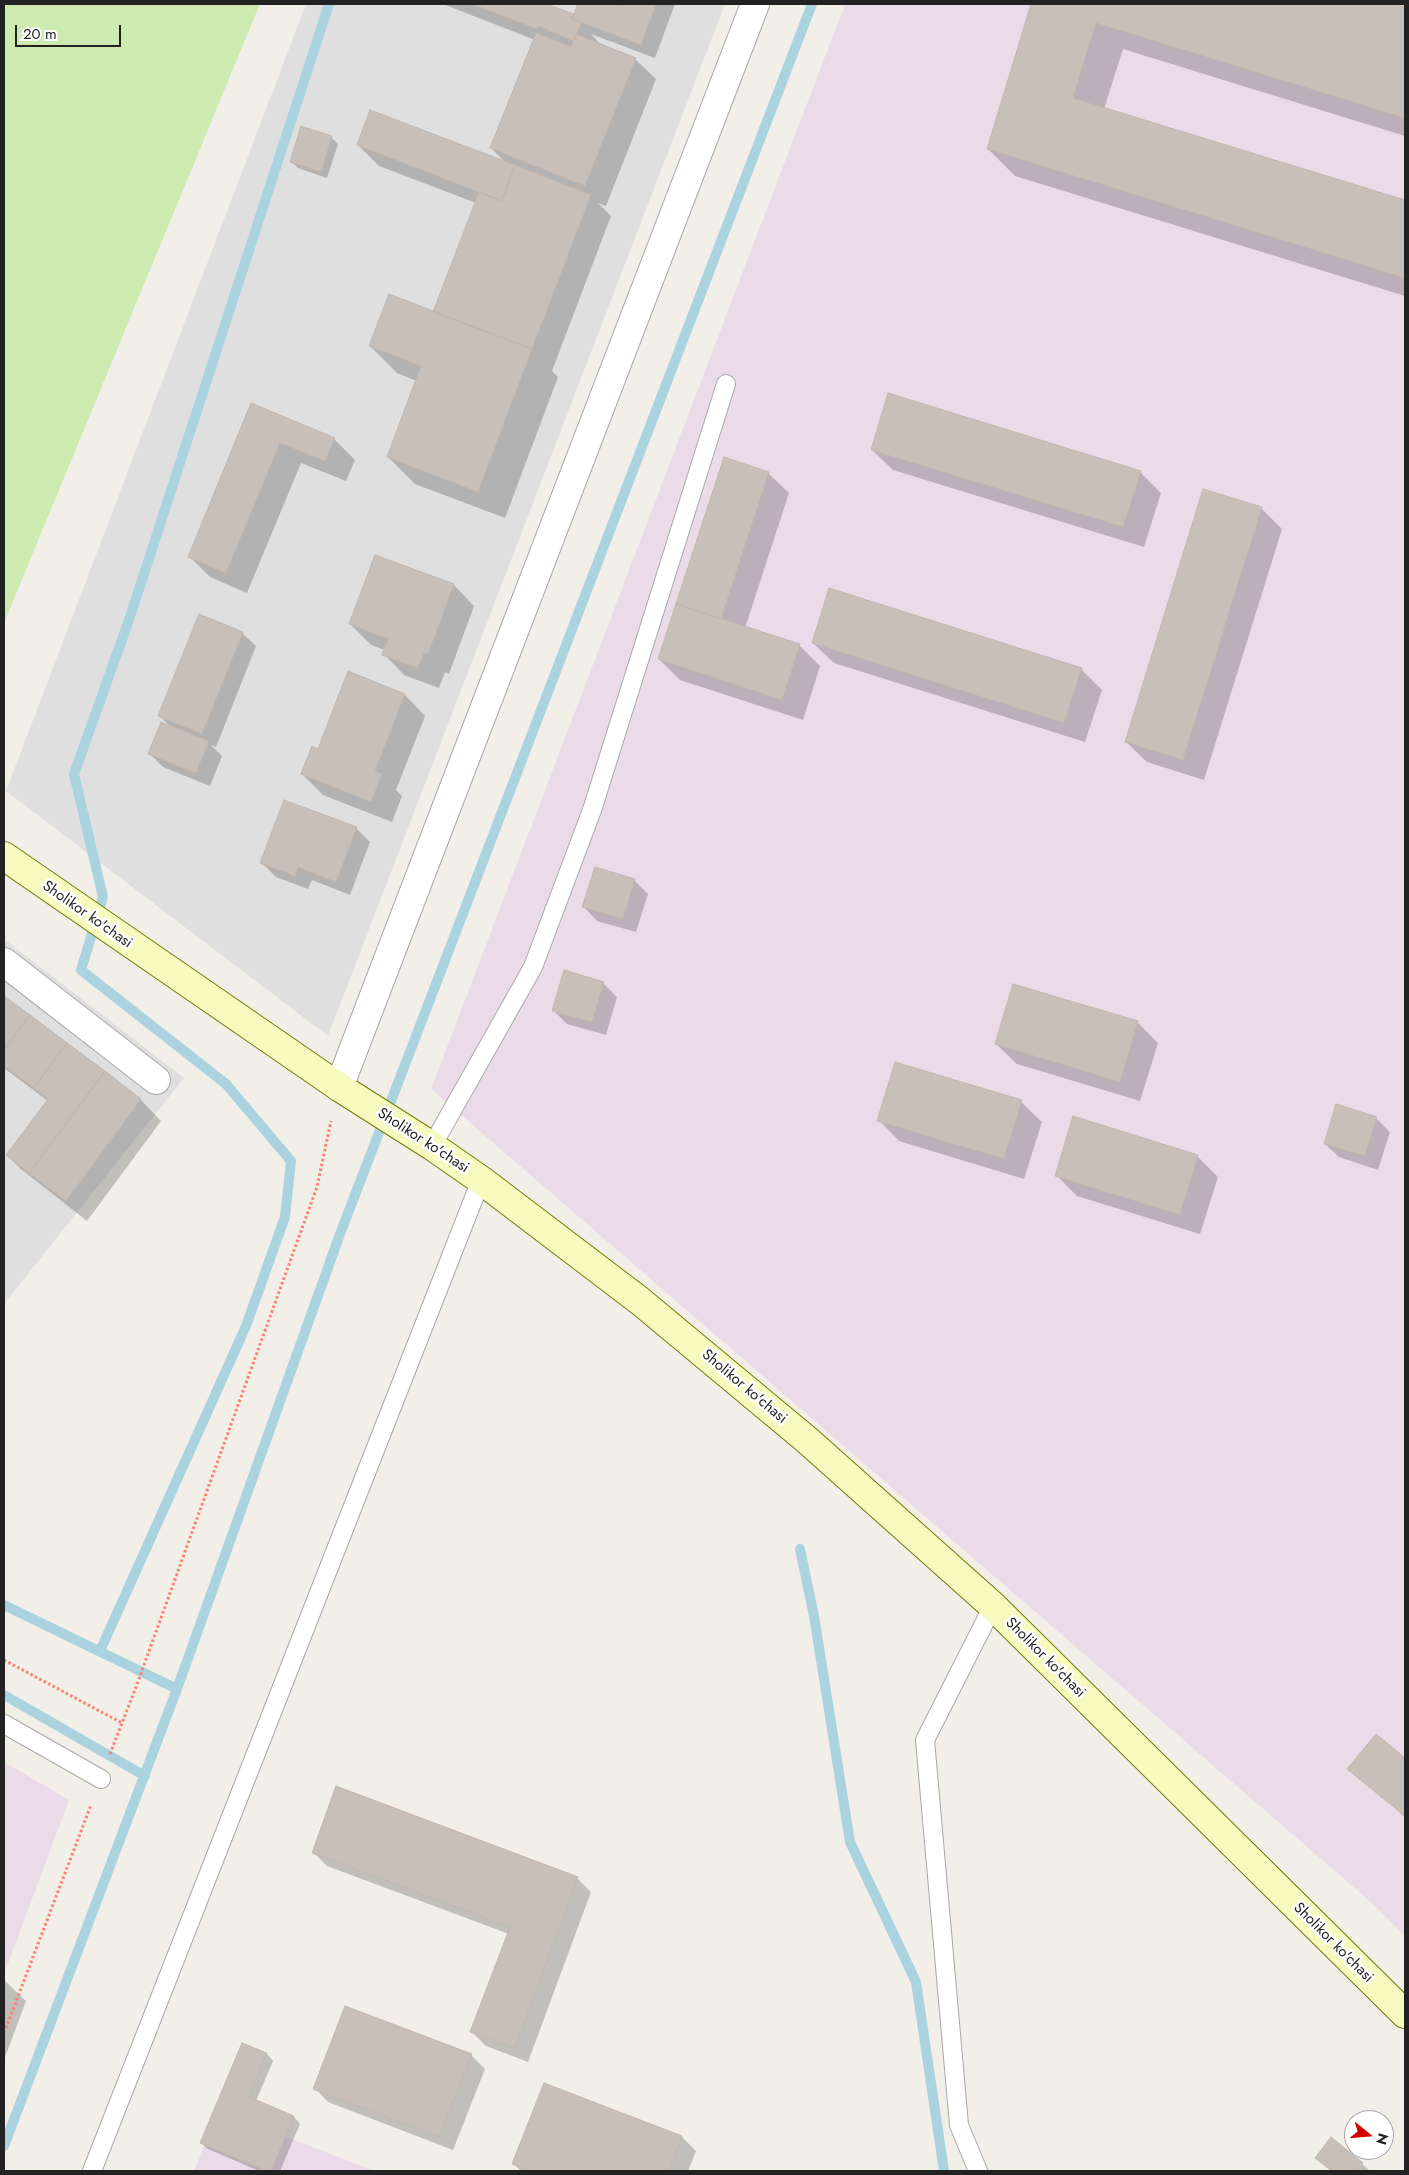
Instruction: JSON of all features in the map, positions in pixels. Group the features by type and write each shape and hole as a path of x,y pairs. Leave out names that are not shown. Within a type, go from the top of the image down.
{"street":[{"path":"339,1087 755,4"},
{"name":"Sholikor ko'chasi","path":"4,856 99,924 339,1087 432,1146 481,1180 640,1301 792,1427 993,1606 1405,2014"},
{"path":"4,962 156,1080"}],"lane":[{"path":"432,1146 532,967 592,810 726,384"},
{"path":"92,2171 481,1180"},
{"path":"978,2171 959,2125 925,1740 993,1606"},
{"path":"4,1724 101,1779"}],"path":[{"path":"4,1660 122,1723 317,1186 339,1087"},
{"path":"4,2033 101,1779"}],"shaded area":[{"path":"306,4 725,4 328,1036 6,791"},
{"path":"845,4 1405,4 1405,1936 1373,1904 431,1089"},
{"path":"4,939 184,1078 4,1304"},
{"path":"4,1762 69,1800 4,1974"},
{"path":"218,2111 375,2171 194,2171"}],"green space":[{"path":"4,4 260,4 4,623"}],"building":[{"path":"472,4 546,4 574,14 572,19 581,22 574,41 538,26 537,29"},
{"path":"578,4 656,4 641,45 572,19"},
{"path":"1031,4 1405,4 1405,118 1096,23 1073,98 1405,200 1405,278 987,149"},
{"path":"536,33 571,47 576,34 636,58 585,186 490,148"},
{"path":"370,110 515,165 502,201 357,145"},
{"path":"301,126 332,136 321,172 290,162"},
{"path":"515,165 591,195 532,349 433,312 479,192 502,201"},
{"path":"389,294 532,349 478,492 387,457 421,366 369,346"},
{"path":"888,393 1141,471 1123,527 871,450"},
{"path":"251,403 335,438 325,461 280,443 226,573 188,557"},
{"path":"724,457 769,472 721,619 676,604"},
{"path":"1203,489 1262,507 1183,760 1125,742"},
{"path":"375,555 454,584 428,654 424,653 418,668 382,655 388,639 349,624"},
{"path":"829,588 1082,668 1064,723 812,643"},
{"path":"676,604 800,644 782,700 658,659"},
{"path":"199,614 243,632 202,734 158,716"},
{"path":"348,671 405,694 375,771 382,774 371,802 301,774 312,746 318,749"},
{"path":"161,722 209,741 196,773 148,754"},
{"path":"284,800 357,827 336,882 298,867 295,876 260,863"},
{"path":"595,867 635,879 623,919 582,907"},
{"path":"564,970 604,982 592,1022 552,1011"},
{"path":"1013,984 1138,1021 1120,1082 995,1044"},
{"path":"4,996 30,1015 4,1050"},
{"path":"30,1015 67,1043 34,1088 4,1066 4,1050"},
{"path":"67,1043 105,1071 29,1173 6,1155 48,1099 34,1088"},
{"path":"895,1062 1022,1100 1004,1159 877,1121"},
{"path":"105,1071 141,1099 66,1201 29,1173"},
{"path":"1336,1104 1377,1117 1365,1156 1324,1144"},
{"path":"1073,1116 1198,1155 1180,1215 1055,1176"},
{"path":"1376,1734 1405,1758 1405,1816 1347,1769"},
{"path":"336,1786 578,1877 515,2048 470,2032 510,1927 312,1853"},
{"path":"345,2006 472,2054 439,2137 313,2089"},
{"path":"242,2043 267,2053 249,2097 294,2116 271,2171 266,2171 200,2143"},
{"path":"544,2083 682,2136 669,2171 530,2171 512,2164"},
{"path":"1331,2137 1344,2148 1344,2160 1359,2160 1363,2163 1356,2171 1332,2171 1315,2158"}],"waterway":[{"path":"100,1651 246,1326 285,1217 291,1161 226,1084 81,970 103,897 74,774 130,617 329,4"},
{"path":"4,2146 177,1689 340,1234 812,4"},
{"path":"800,1549 814,1616 850,1842 916,1982 944,2171"},
{"path":"4,1605 177,1689"},
{"path":"4,1695 145,1776"}]}
